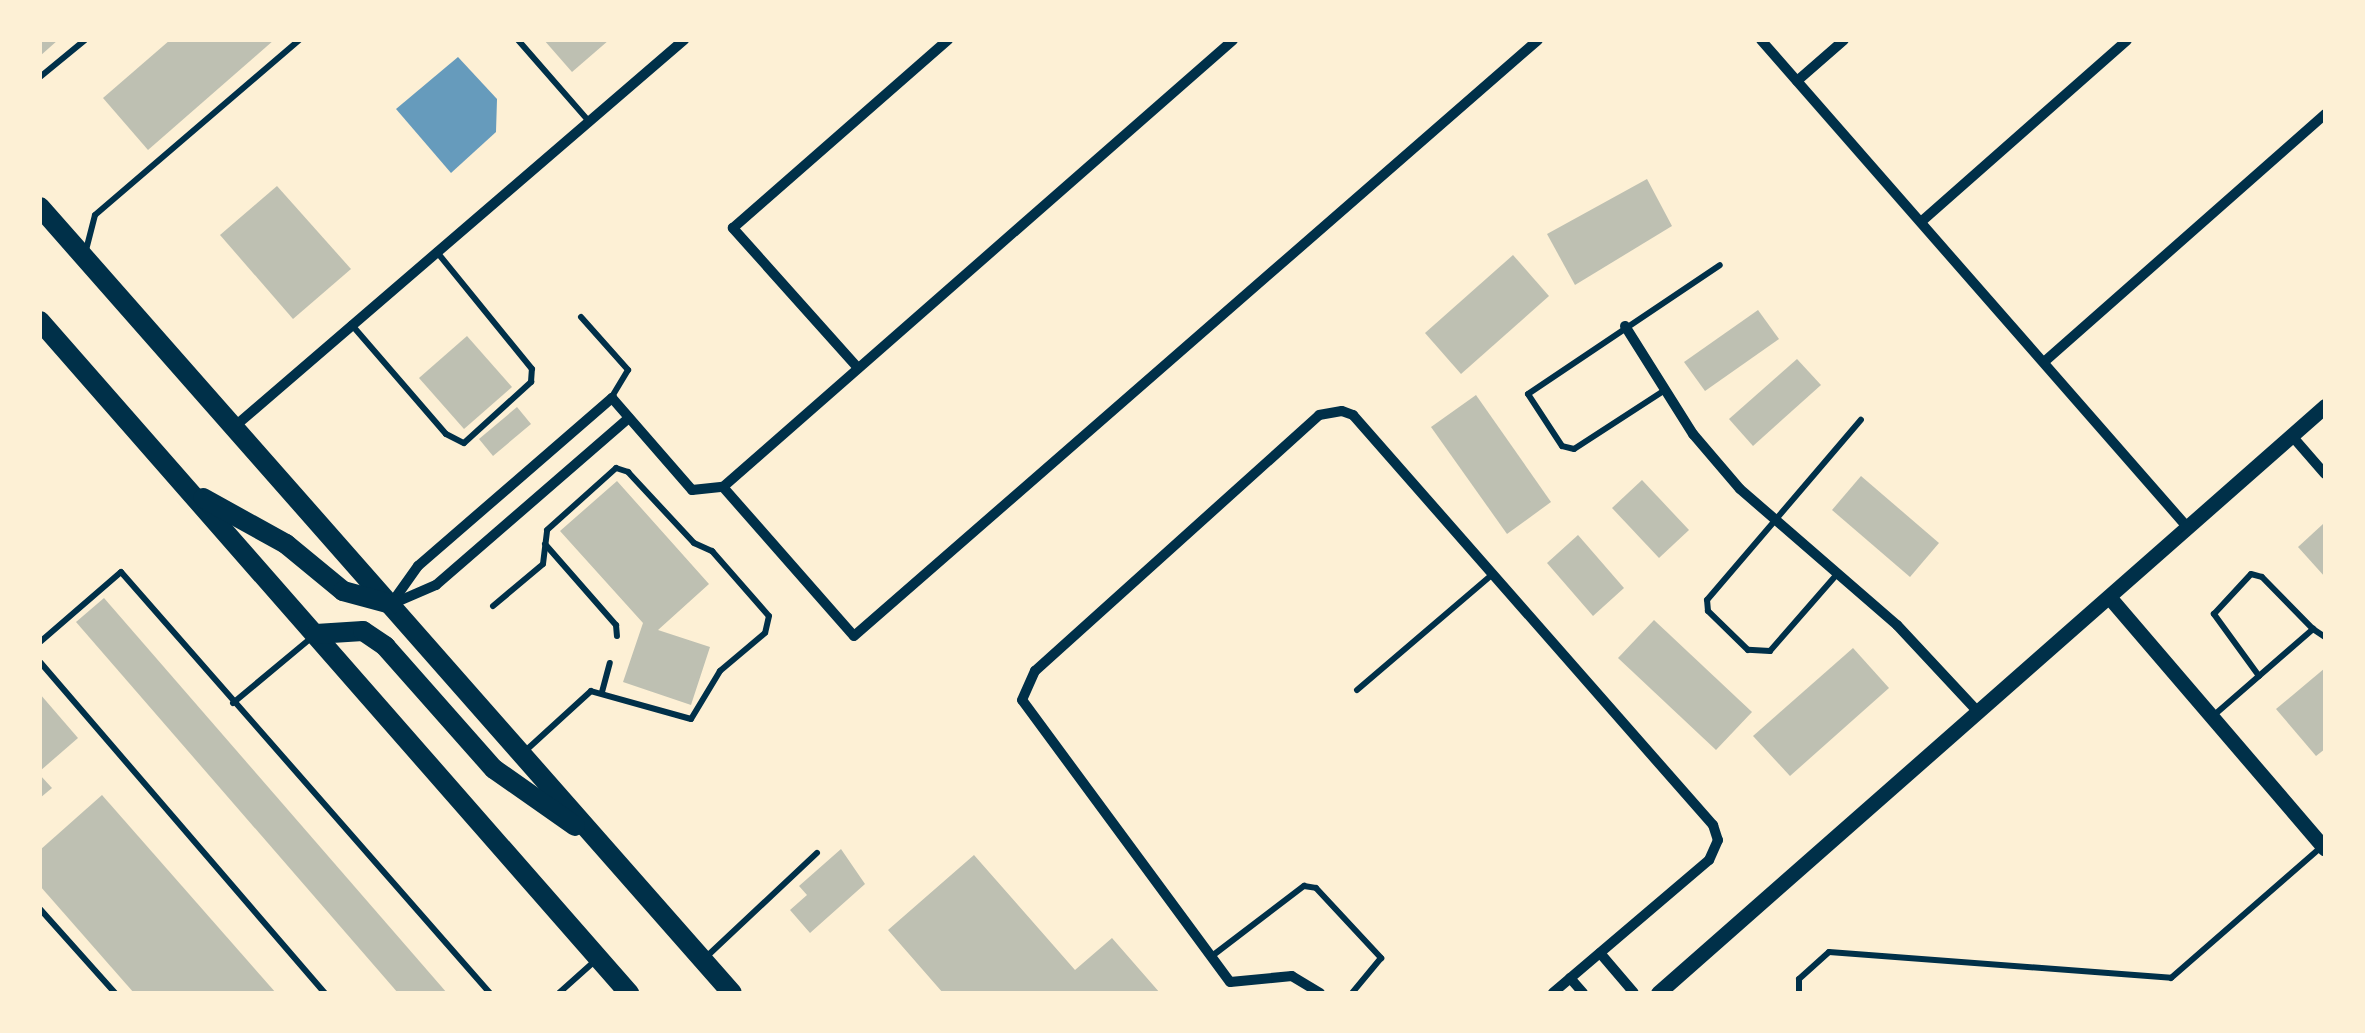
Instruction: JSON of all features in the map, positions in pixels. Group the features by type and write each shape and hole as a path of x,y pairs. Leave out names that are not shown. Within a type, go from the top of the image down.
{"highway":[{"path":"40,207 732,993"},
{"path":"40,230 84,258"},
{"path":"40,321 629,993"},
{"path":"188,490 286,544 343,591 392,604"},
{"path":"316,634 345,628 385,646 494,768 605,848"}],"street":[{"path":"234,427 587,118 684,40"},
{"path":"858,368 733,228 948,40"},
{"path":"392,604 418,566 612,398 692,490 722,487 1234,40"},
{"path":"722,487 854,636 1538,40"},
{"path":"1761,40 2188,528"},
{"path":"1797,81 1844,40"},
{"path":"1922,221 2127,40"},
{"path":"2044,362 2325,114"},
{"path":"1625,326 1704,448 1776,520 1838,572 1979,713"},
{"path":"1658,993 2325,406"},
{"path":"1320,993 1292,976 1236,984 1088,781 1027,709 1026,683 1320,415 1354,415 1713,825 1718,840 1710,860 1553,993"},
{"path":"392,604 436,586 629,418"},
{"path":"2292,436 2325,474"},
{"path":"2110,598 2323,848"},
{"path":"1600,953 1634,993"},
{"path":"1570,978 1583,993"}],"lane":[{"path":"40,78 85,40"},
{"path":"84,258 95,215 299,40"},
{"path":"518,40 587,118"},
{"path":"351,324 446,434 464,443 531,382 532,370 435,250"},
{"path":"1665,390 1574,449 1562,446 1528,399 1532,387 1720,264"},
{"path":"581,317 628,370 612,398"},
{"path":"1838,572 1770,650 1748,650 1714,620 1707,600 1860,420"},
{"path":"493,606 543,564 547,530 616,468 628,472 769,616 765,633 720,671 692,720 591,690 522,754"},
{"path":"544,543 616,625 617,636"},
{"path":"40,642 121,572 490,993"},
{"path":"1357,690 1494,573"},
{"path":"2259,676 2214,614 2251,574 2262,577 2313,630 2325,637"},
{"path":"2212,717 2313,630"},
{"path":"233,703 316,634"},
{"path":"40,662 324,993"},
{"path":"602,692 610,663"},
{"path":"1799,993 1799,979 1829,952 2171,978 2323,848"},
{"path":"703,960 817,853"},
{"path":"1212,956 1304,886 1316,888 1381,958 1352,993"},
{"path":"40,909 114,993"},
{"path":"559,993 598,958"}],"water":[{"path":"458,57 497,99 496,132 451,173 396,109"}],"building":[{"path":"40,40 58,40 40,56"},
{"path":"170,40 274,40 148,150 103,98"},
{"path":"544,40 609,40 572,72"},
{"path":"1647,179 1672,226 1575,285 1547,234"},
{"path":"277,186 351,269 293,319 220,235"},
{"path":"1513,255 1549,296 1461,374 1425,333"},
{"path":"1758,310 1779,339 1705,391 1684,362"},
{"path":"467,336 512,387 464,429 419,378"},
{"path":"1797,359 1821,385 1753,446 1729,419"},
{"path":"1476,395 1551,502 1507,534 1431,427"},
{"path":"517,407 531,424 493,456 479,439"},
{"path":"1861,476 1939,543 1910,577 1832,510"},
{"path":"1642,480 1689,530 1659,558 1612,508"},
{"path":"617,481 709,584 658,630 710,647 691,705 623,682 643,623 560,531"},
{"path":"2325,526 2325,577 2298,547"},
{"path":"1578,535 1624,588 1593,616 1547,563"},
{"path":"104,598 447,993 398,993 76,622"},
{"path":"1654,620 1752,712 1716,750 1618,658"},
{"path":"1853,648 1889,688 1790,776 1753,736"},
{"path":"2325,668 2325,749 2316,756 2276,709"},
{"path":"40,694 78,738 40,771"},
{"path":"40,775 52,788 40,798"},
{"path":"102,795 276,993 134,993 40,886 40,850"},
{"path":"841,849 865,884 810,933 790,910 807,895 799,886"},
{"path":"974,855 1075,970 1112,938 1160,993 943,993 888,930"}]}
